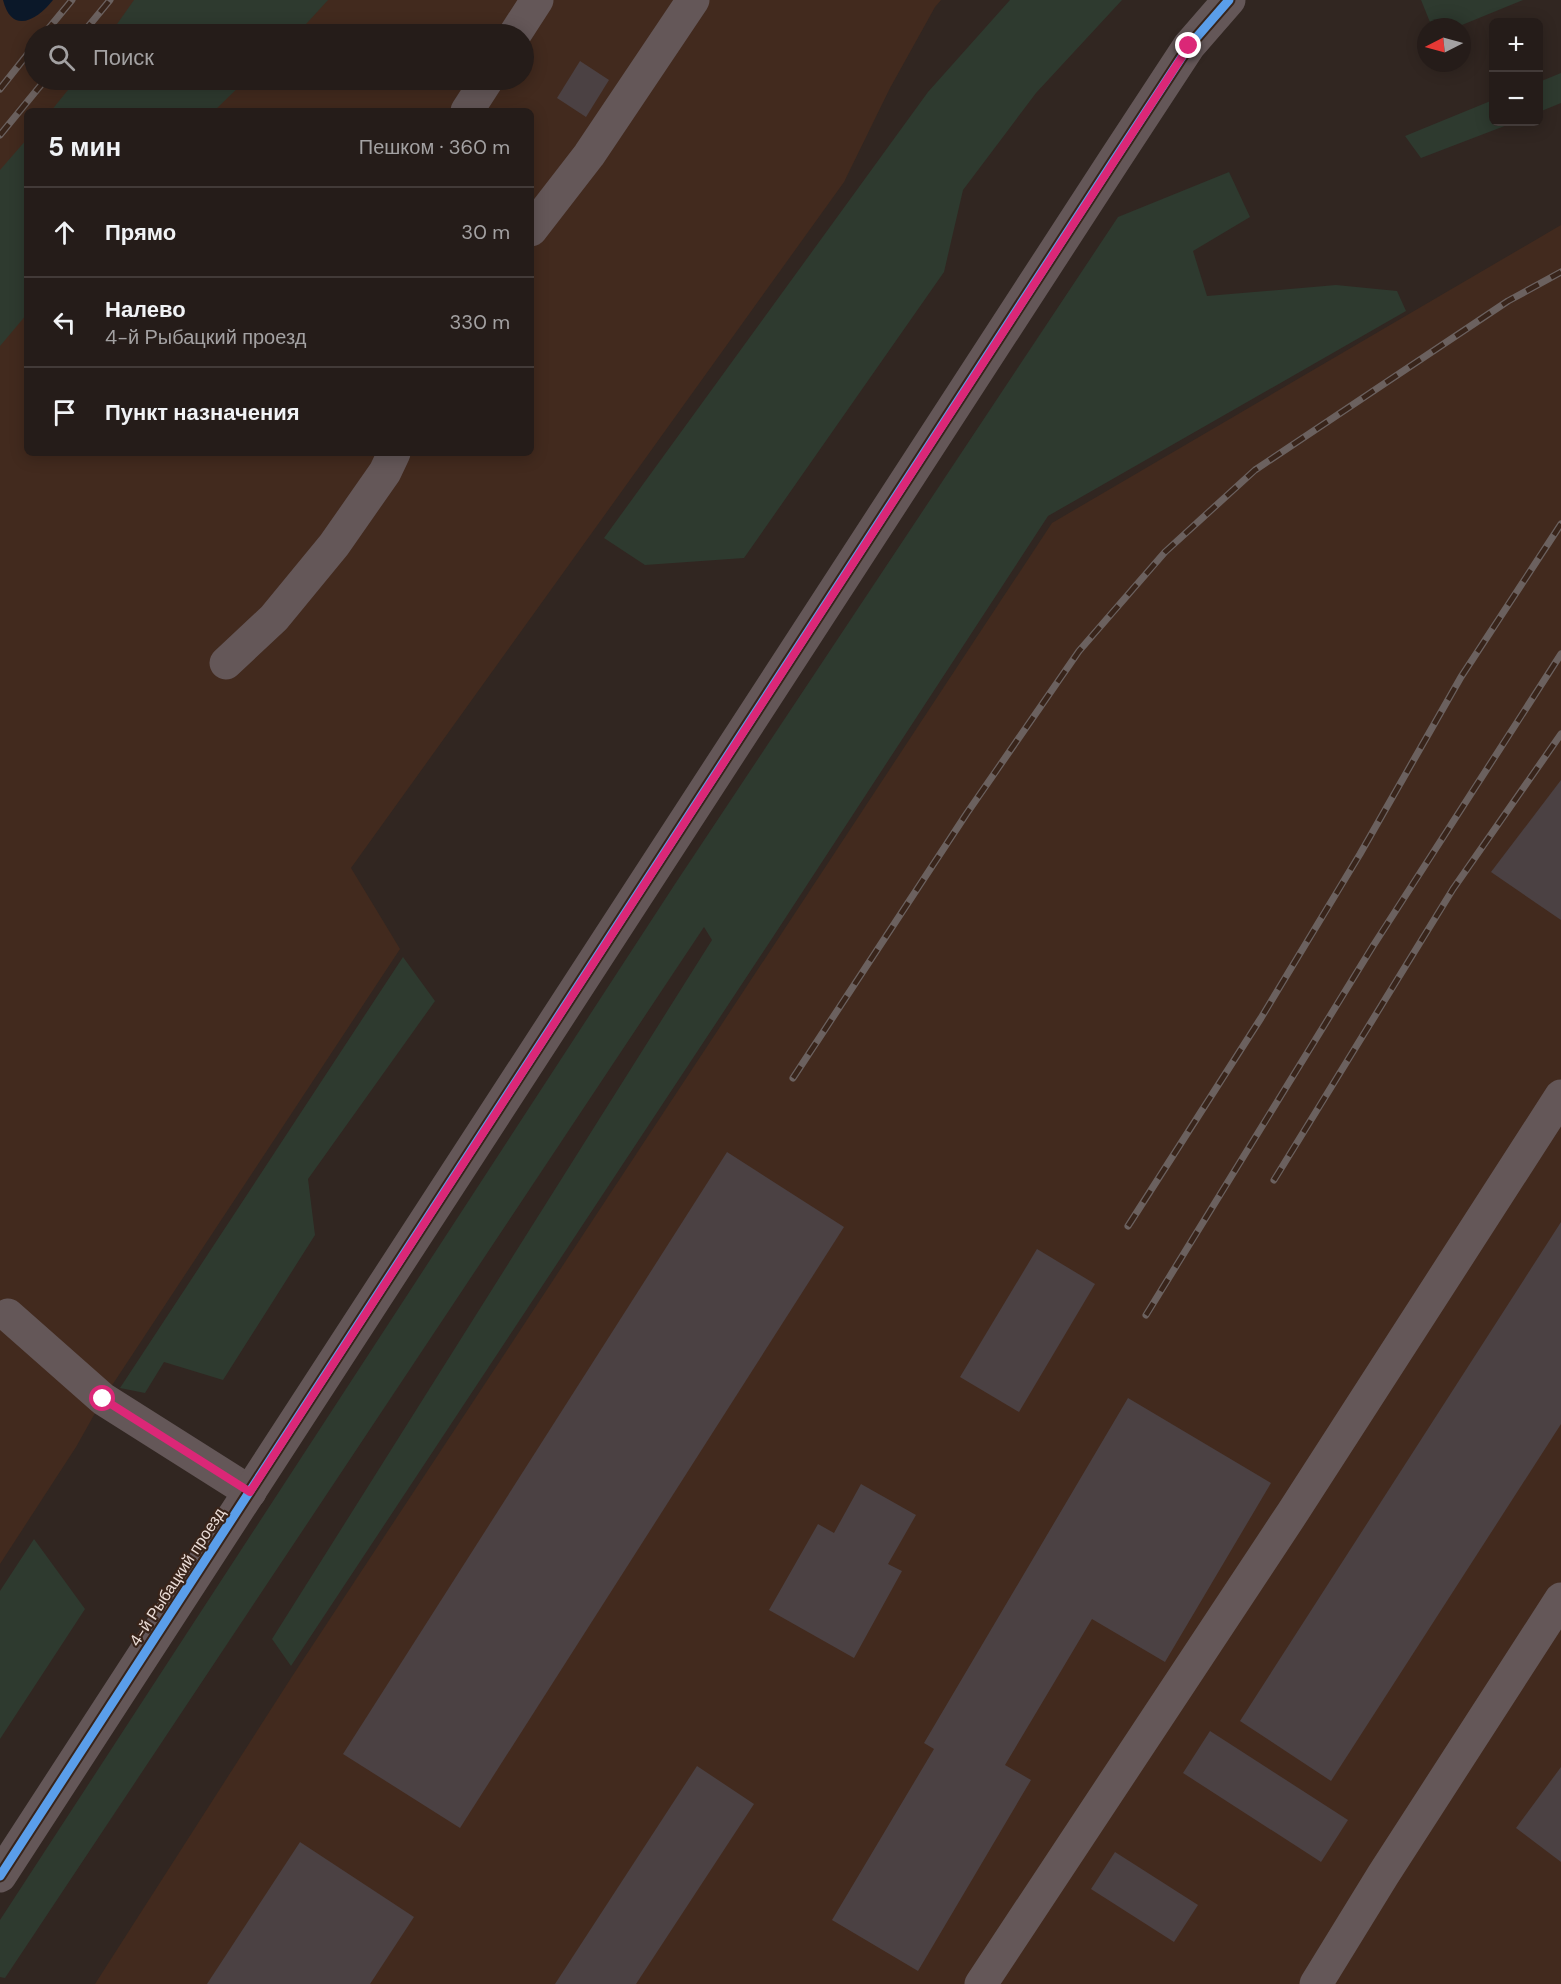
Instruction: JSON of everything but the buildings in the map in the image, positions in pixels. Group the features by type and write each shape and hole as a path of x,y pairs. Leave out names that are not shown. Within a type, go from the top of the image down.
{"street":[{"path":"521,24 537,0"},
{"name":"4-й Рыбацкий проезд","path":"0,1876 1113,162 1189,46 1229,0"},
{"path":"534,226 589,155 687,2"},
{"path":"469,108 481,90"},
{"path":"226,663 274,618 334,545 385,472 393,456"},
{"path":"981,1984 1293,1512 1561,1096"},
{"path":"8,1315 103,1399 250,1492"},
{"path":"1316,1984 1383,1875 1561,1599"}],"shaded area":[{"path":"0,0 941,0 890,88 844,182 351,868 400,949 103,1399 76,1447 0,1564"},
{"path":"1561,225 1561,1984 95,1984 293,1675 1052,523"}],"green space":[{"path":"134,0 328,0 306,24 117,24"},
{"path":"1010,0 1122,0 1036,93 963,190 944,272 744,558 645,565 604,538 928,92"},
{"path":"1421,0 1523,0 1471,21 1471,18 1428,18"},
{"path":"1561,73 1561,103 1543,110 1543,80"},
{"path":"68,90 236,90 217,108 53,108"},
{"path":"1489,102 1489,126 1505,126 1421,158 1405,136"},
{"path":"24,142 24,318 0,346 0,170"},
{"path":"1229,172 1250,217 1193,251 1207,296 1336,285 1397,291 1406,311 1048,516 291,1666 272,1639 712,940 704,927 5,1978 0,1977 0,1920 675,884 1118,217"},
{"path":"403,957 435,1001 308,1179 315,1235 223,1380 164,1362 145,1393 120,1388"},
{"path":"34,1539 85,1609 0,1739 0,1591"}],"water":[{"path":"3,0 53,0 33,18 19,21 12,18"}],"railway":[{"path":"52,24 72,0"},
{"path":"90,24 110,0"},
{"path":"0,89 24,59"},
{"path":"0,135 37,90"},
{"path":"793,1078 967,813 1079,651 1165,552 1255,470 1508,301 1561,272"},
{"path":"1128,1226 1261,1018 1360,854 1461,677 1561,524"},
{"path":"1146,1315 1373,946 1561,654"},
{"path":"1274,1180 1453,889 1561,734"}],"cycle path":[{"path":"0,1876 1113,162 1189,46 1229,0"}],"route":[{"path":"103,1399 250,1492 1189,46"}]}
